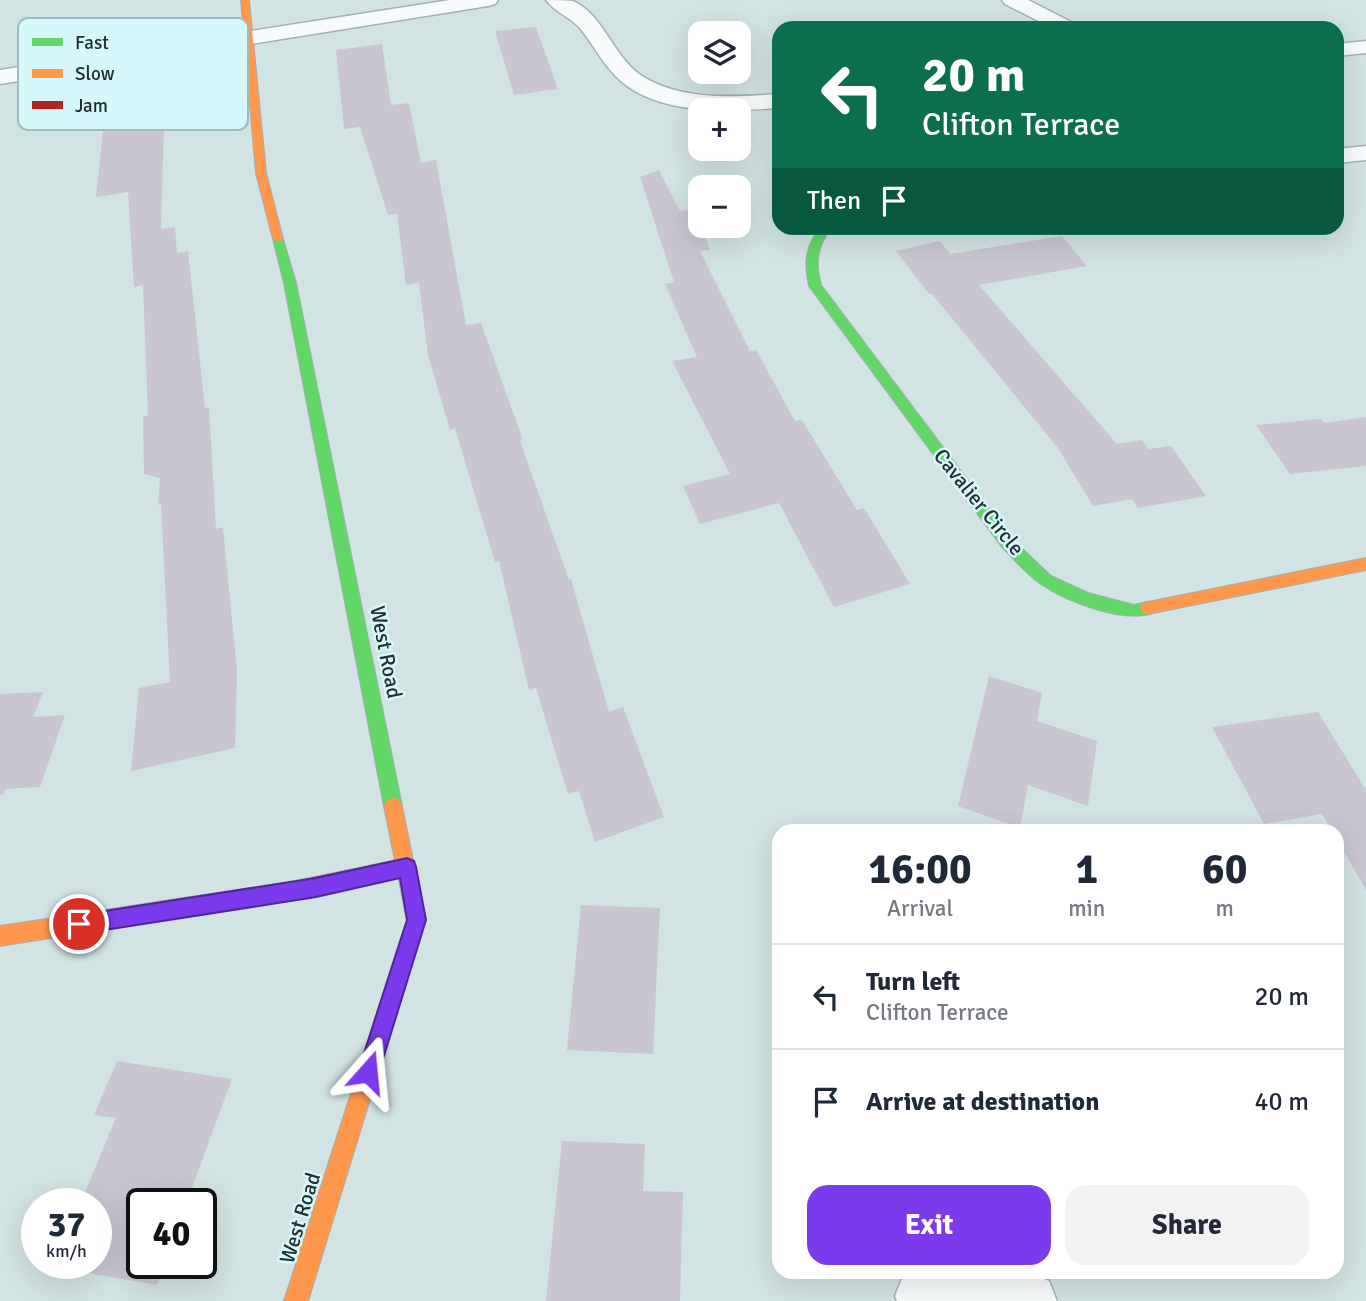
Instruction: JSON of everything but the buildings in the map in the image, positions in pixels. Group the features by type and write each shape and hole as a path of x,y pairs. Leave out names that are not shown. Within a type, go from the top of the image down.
{"street":[{"name":"West Road","path":"245,0 246,18"},
{"path":"248,39 488,0"},
{"path":"555,0 583,17 617,65 628,77 644,86 689,100 714,104 772,101"},
{"path":"1012,0 1054,21"},
{"path":"1344,49 1366,47"},
{"name":"West Road","path":"248,49 261,173 290,283 416,920 296,1301"},
{"path":"0,77 18,74"},
{"path":"1344,155 1366,153"},
{"name":"Cavalier Circle","path":"818,235 809,263 815,286 1007,543 1046,580 1085,599 1133,611 1362,571"},
{"path":"0,936 316,887 407,867"},
{"path":"923,1296 1029,1301"}],"traffic: fast":[{"path":"819,235 812,255 815,286 1007,543 1046,580 1085,599 1134,611 1148,608"},
{"path":"278,239 290,283 393,806"}],"traffic: slow":[{"path":"245,0 247,18"},
{"path":"248,32 261,173 278,239"},
{"path":"1148,608 1366,564"},
{"path":"296,1301 416,920 393,806"},
{"path":"0,936 295,890"}],"traffic: jam":[{"path":"295,890 407,867"}],"route":[{"path":"79,924 316,887 407,867 416,920 368,1072"}]}
